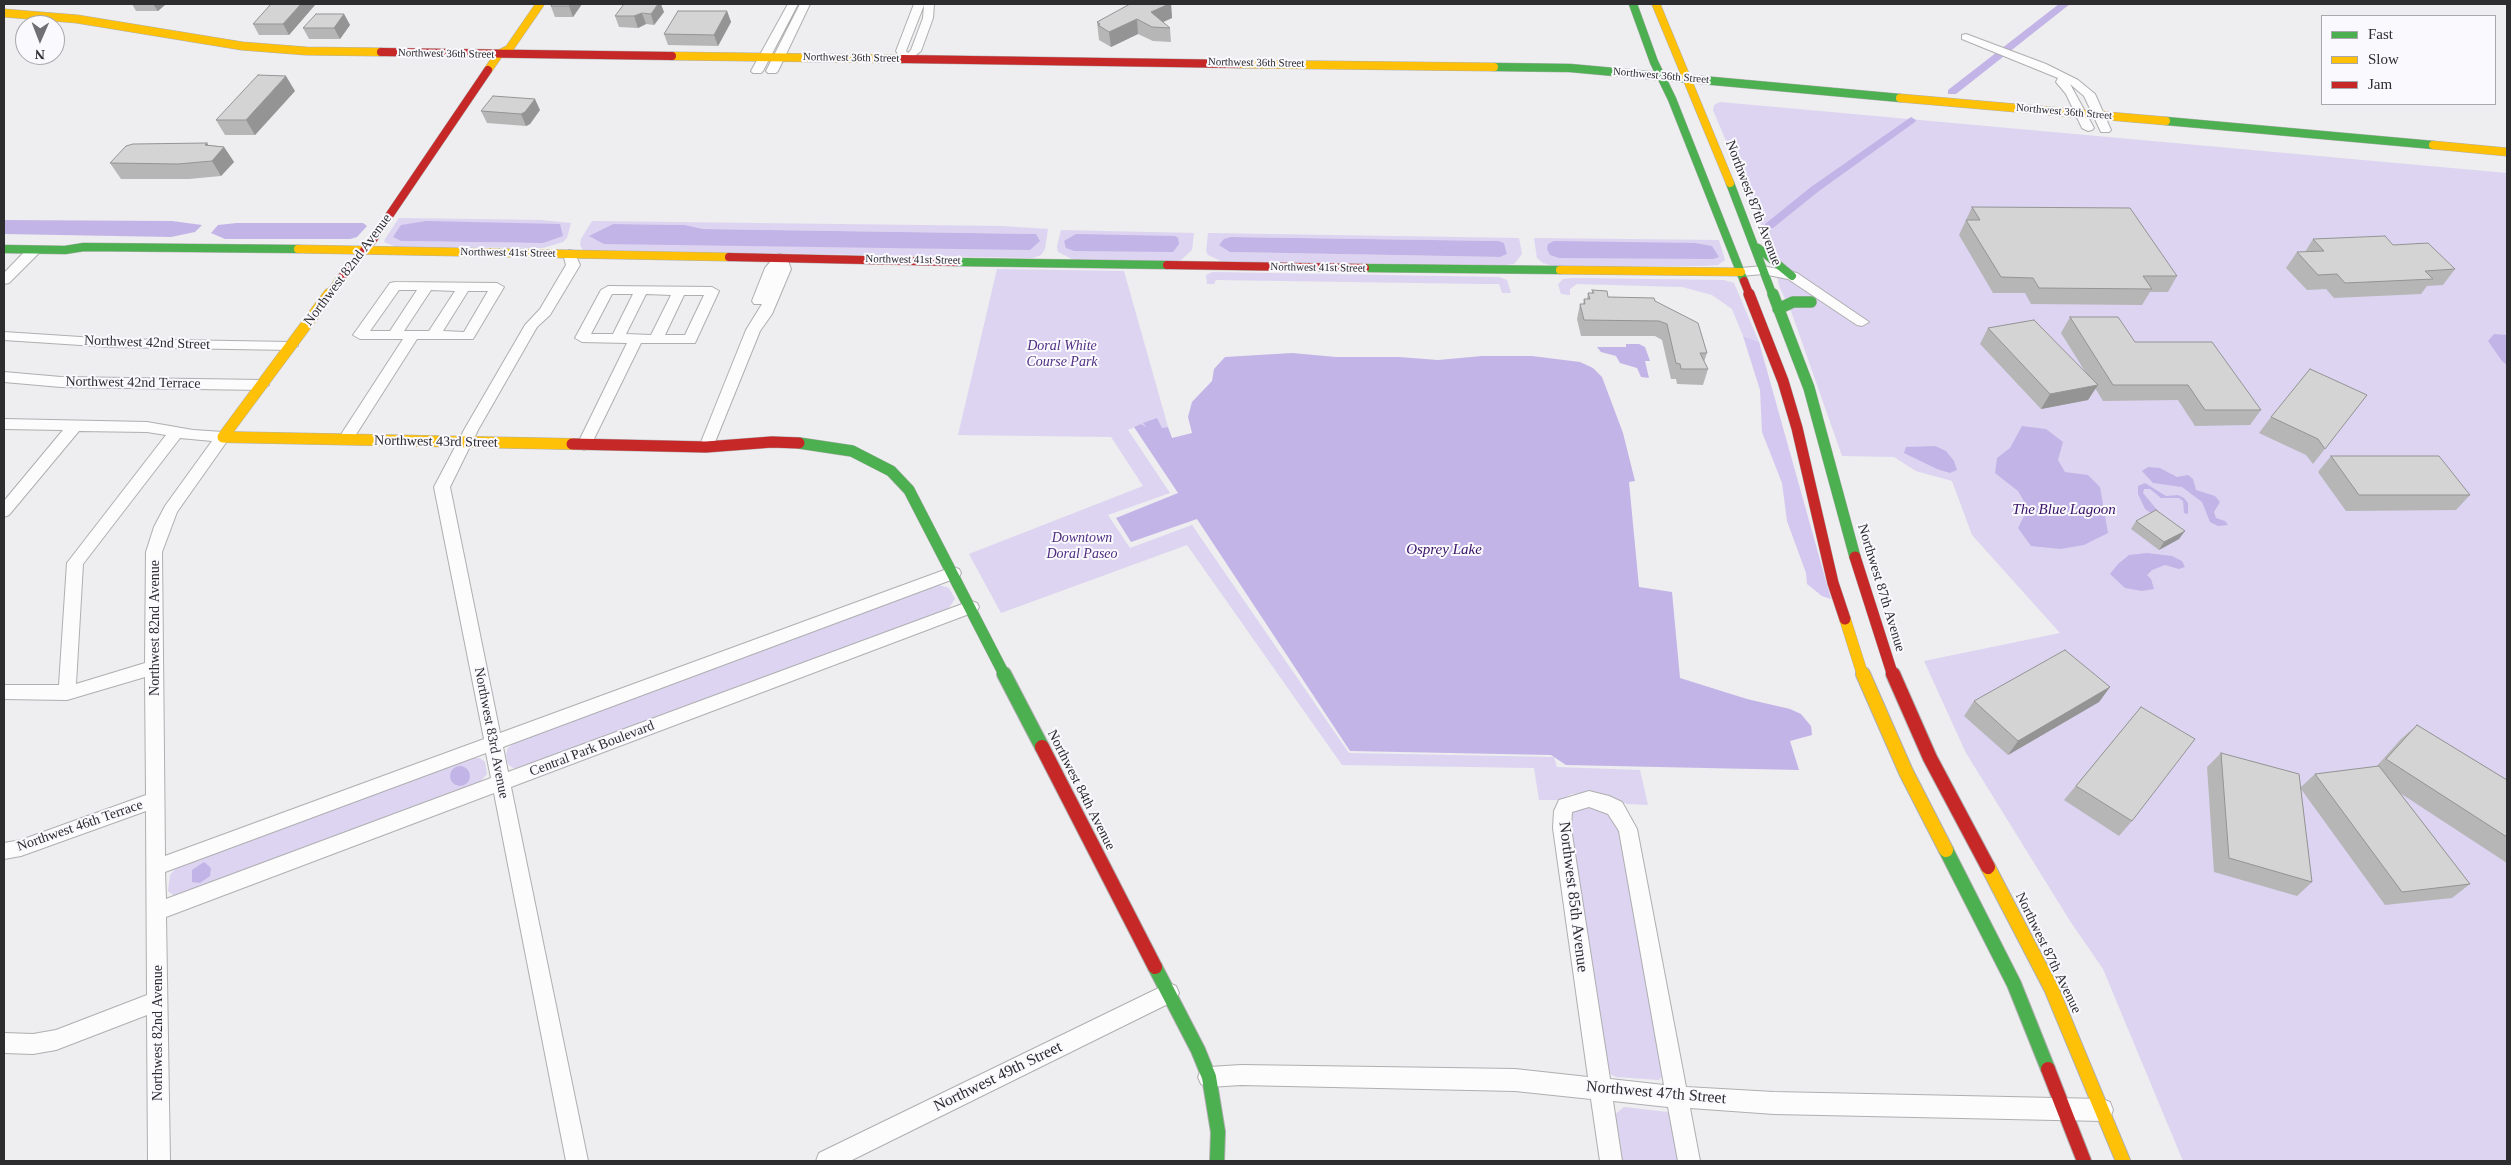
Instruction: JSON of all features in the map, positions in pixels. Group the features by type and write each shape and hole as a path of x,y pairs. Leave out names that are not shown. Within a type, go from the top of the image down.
{"main road":[{"name":"Northwest 82nd Avenue","path":"223,437 383,225 489,68 499,54 509,49 540,4"},
{"name":"Northwest 87th Avenue","path":"1632,4 1741,272 1791,408 1833,583 1904,701 1934,765 2050,988 2123,1161"},
{"name":"Northwest 87th Avenue","path":"1656,4 1755,245 1815,407 1856,565 1870,693 1906,772 2014,984 2084,1161"},
{"path":"4,14 77,20 150,36"},
{"path":"115,38 140,35 150,36"},
{"name":"Northwest 36th Street","path":"150,36 181,36 230,44 306,51 1543,67 1660,75 2507,152"},
{"name":"Northwest 82nd Avenue","path":"499,54 495,47 500,40"},
{"path":"221,54 230,44"},
{"path":"903,73 907,59"},
{"path":"1071,75 1075,61"},
{"path":"1390,77 1418,72 1424,65"},
{"name":"Northwest 36th Street","path":"742,71 789,71"},
{"name":"Northwest 36th Street","path":"1654,89 1709,94"},
{"path":"1831,103 1856,98 1864,94"},
{"path":"1862,108 1869,102 1893,96"},
{"name":"Northwest 36th Street","path":"2072,127 2110,130"},
{"path":"2428,145 2437,160"},
{"path":"1698,163 1708,169 1717,185 1738,202"},
{"name":"Northwest 41st Street","path":"4,243 71,244 84,247"},
{"path":"1755,245 1792,276"},
{"name":"Northwest 41st Street","path":"4,249 34,250 84,247 1198,266 1741,272"},
{"path":"1778,309 1793,302 1810,302"},
{"name":"Northwest 43rd Street","path":"223,437 706,447 772,442 810,442 837,447 867,457"},
{"name":"Northwest 84th Avenue","path":"867,457 901,480 916,502 1169,993 1209,1077 1218,1132 1217,1161"}],"street":[{"path":"757,71 793,4"},
{"path":"772,71 805,4"},
{"path":"919,4 901,51 907,59 916,51 924,28 929,4"},
{"path":"910,28 924,28"},
{"path":"1966,37 2022,58 2064,77 2089,94 2099,115 2110,130"},
{"path":"2064,77 2062,82 2071,92 2088,128"},
{"path":"4,280 34,250"},
{"name":"Northwest 83rd Avenue","path":"569,254 573,265 545,312 532,325 443,482 442,490 577,1161"},
{"path":"706,447 753,330 765,314 784,269 781,258"},
{"name":"Northwest 41st Street","path":"1741,272 1792,276 1857,325 1810,302 1765,274"},
{"path":"395,286 427,286 497,287 468,336 360,335 395,286"},
{"path":"394,335 427,286"},
{"path":"433,336 464,287"},
{"path":"608,290 642,290 712,291 690,340 582,338 608,290"},
{"path":"617,339 642,290"},
{"path":"656,339 680,291"},
{"path":"345,440 413,335"},
{"name":"Northwest 42nd Street","path":"4,336 124,344 291,346"},
{"path":"584,445 636,339"},
{"name":"Northwest 42nd Terrace","path":"4,377 61,382 262,385"},
{"name":"Northwest 43rd Street","path":"4,424 142,427 223,437"},
{"path":"4,510 76,426"},
{"path":"67,693 72,569 177,432"},
{"name":"Northwest 82nd Avenue","path":"159,1161 154,560 158,535 175,502 223,437"},
{"path":"157,867 953,573"},
{"name":"Central Park Boulevard","path":"158,911 971,608"},
{"path":"4,692 67,693 155,667"},
{"name":"Northwest 85th Avenue","path":"1611,1161 1562,818 1566,806 1589,799 1609,804 1615,808 1628,829 1689,1161"},
{"name":"Northwest 46th Terrace","path":"4,851 21,848 156,800"},
{"name":"Northwest 49th Street","path":"827,1161 1169,993"},
{"path":"4,1043 33,1044 56,1040 158,1001"},
{"name":"Northwest 47th Street","path":"1209,1077 1241,1075 1496,1080 1678,1097 1774,1103 2102,1110"}],"green space":[{"path":"1720,102 2507,173 2507,1161 2183,1161 2103,969 2070,921 1966,753 1924,661 2060,633 1972,535 1952,481 1916,471 1894,457 1842,456 1791,311 1779,286 1774,256 1713,110 1714,105"},
{"path":"399,218 541,220 571,223 567,238 563,242 543,248 396,247 384,242","holes":["393,237 543,243 401,241"]},
{"path":"592,221 1002,226 1048,229 1045,249 1041,255 1033,258 583,250 580,245 581,239","holes":["613,224 685,225 703,229 1036,234 1039,241 590,236"]},
{"path":"1061,230 1194,233 1192,250 1181,260 1171,262 1074,260 1058,252 1057,246"},
{"path":"1208,233 1519,238 1522,254 1514,264 1506,265 1223,262 1208,255 1206,251","holes":["1231,237 1499,241 1504,243 1507,254 1500,257 1231,252"]},
{"path":"1534,238 1719,240 1725,260 1718,265 1705,266 1553,266 1543,263 1537,258"},
{"path":"997,269 1124,271 1168,427 1163,428 1144,424 1146,427 1144,427 1141,424 1128,430 1170,493 1108,515 1130,548 1192,525 1349,753 1554,757 1557,767 1640,770 1648,805 1627,804 1605,796 1585,793 1572,794 1559,800 1539,800 1534,768 1342,765 1187,545 1001,613 969,554 1143,486 1111,437 958,435"},
{"path":"1212,272 1499,277 1507,280 1511,293 1502,293 1499,284 1216,280 1214,284 1207,284 1206,275"},
{"path":"1563,279 1724,280 1734,283 1759,342 1743,336 1732,309 1712,295 1682,287 1577,284 1570,289 1570,295 1561,294 1558,284"},
{"path":"939,585 949,588 955,599 948,609 523,768 513,768 508,764 506,754 508,748 520,738"},
{"path":"467,758 480,758 485,762 487,774 478,784 180,896 173,895 168,891 170,875 178,866"},
{"path":"1591,805 1617,815 1664,1074 1659,1080 1616,1077 1608,1073 1568,820 1574,809"},
{"path":"1624,1107 1668,1112 1674,1122 1681,1161 1618,1161 1613,1116"}],"shaded area":[{"path":"1743,336 1759,342 1831,599 1822,596 1807,584 1806,573 1787,521 1782,483 1762,432 1760,390"}],"water":[{"path":"4,220 172,221 202,225 195,232 171,237 4,234"},
{"path":"426,221 560,224 563,236 543,243 401,241 393,237 401,225"},
{"path":"237,223 363,223 367,226 357,237 350,239 225,239 211,233 218,225"},
{"path":"613,224 685,225 703,229 1036,234 1040,241 1030,250 604,244 589,236"},
{"path":"1076,234 1175,236 1178,238 1179,244 1173,252 1074,251 1066,248 1064,241"},
{"path":"1231,237 1499,241 1504,243 1507,254 1500,257 1230,252 1219,245 1224,239"},
{"path":"1554,241 1695,243 1712,246 1719,257 1713,259 1559,258 1550,255 1547,249 1548,244"},
{"path":"2494,334 2507,335 2507,365 2488,341"},
{"path":"1626,344 1639,344 1645,347 1650,361 1645,361 1649,378 1641,377 1637,368 1620,363 1616,356 1601,352 1597,347 1626,347"},
{"name":"Osprey Lake","path":"1292,353 1336,357 1399,357 1438,360 1482,356 1532,356 1580,362 1593,368 1602,377 1623,433 1635,481 1629,482 1639,587 1672,592 1680,678 1747,699 1790,709 1801,714 1811,726 1812,735 1790,741 1799,770 1566,765 1551,755 1350,751 1197,519 1131,542 1116,518 1178,493 1134,427 1141,424 1146,427 1143,423 1157,418 1162,428 1168,427 1172,438 1192,433 1188,417 1192,402 1212,381 1214,369 1225,357"},
{"name":"The Blue Lagoon","path":"2022,426 2046,429 2063,442 2058,460 2065,472 2088,475 2100,487 2108,533 2084,545 2060,549 2031,546 2018,528 2026,512 2025,503 2018,491 1995,473 1997,458 2010,448"},
{"path":"1935,446 1946,451 1954,461 1957,470 1950,473 1937,469 1904,453 1906,447"},
{"path":"2148,467 2160,468 2177,477 2188,475 2193,479 2196,490 2215,496 2220,502 2214,512 2216,518 2225,521 2228,525 2218,526 2210,522 2202,502 2182,487 2153,483 2142,471"},
{"path":"2145,483 2166,496 2178,495 2184,498 2188,503 2188,514 2184,513 2183,501 2179,498 2161,498 2150,489 2144,489 2143,493 2158,511 2151,513 2145,509 2138,494 2138,486"},
{"path":"2147,553 2172,556 2182,561 2185,567 2179,569 2165,565 2152,570 2147,575 2151,579 2154,589 2142,591 2125,588 2110,574 2129,555"},
{"path":"460,766 467,769 470,776 467,783 460,786 453,783 450,776 453,769"},
{"path":"204,862 211,868 210,876 200,883 192,882 192,870"}],"building":[{"path":"271,4 301,4 283,24 253,24"},
{"path":"552,4 571,4 569,6 551,6"},
{"path":"624,4 658,4 651,14 615,16"},
{"path":"1130,4 1169,4 1151,12 1170,28 1152,27 1137,19 1109,32 1098,25 1100,24 1097,22"},
{"path":"678,11 727,11 714,35 664,34"},
{"path":"316,14 344,14 334,28 303,28"},
{"path":"258,75 286,76 246,120 216,120"},
{"path":"493,96 535,99 525,112 521,114 481,111"},
{"path":"207,143 205,145 224,147 212,161 178,164 110,163 126,146 133,144"},
{"path":"1972,207 2130,208 2177,276 2143,276 2152,289 2039,288 2033,278 2001,277 1966,220 1980,220"},
{"path":"2385,236 2393,245 2428,243 2455,269 2425,271 2433,279 2345,283 2337,274 2318,275 2297,252 2324,251 2313,239"},
{"path":"1592,290 1607,291 1608,297 1654,298 1655,301 1698,323 1707,353 1700,353 1708,369 1681,369 1680,364 1676,363 1667,324 1659,321 1584,320 1580,304 1585,304 1584,299 1590,299 1588,293 1594,293"},
{"path":"2070,317 2118,317 2135,342 2212,342 2261,410 2205,410 2188,385 2113,385"},
{"path":"2034,320 2098,385 2050,394 1988,328"},
{"path":"2310,369 2367,395 2325,449 2318,439 2271,417"},
{"path":"2331,456 2439,456 2470,495 2359,495"},
{"path":"2156,510 2185,531 2164,542 2136,521"},
{"path":"2065,650 2110,687 2018,741 1974,701"},
{"path":"2141,707 2195,739 2132,821 2076,786"},
{"path":"2417,725 2507,780 2507,837 2386,759"},
{"path":"2221,753 2299,774 2312,882 2229,858"},
{"path":"2379,766 2470,884 2402,892 2315,774"}],"waterway":[{"path":"1952,92 2065,4"},
{"path":"1769,226 1815,189 1911,120"}],"traffic: fast":[{"path":"1633,4 1654,62 1672,99 1744,281"},
{"path":"1494,67 1570,68 1900,98"},
{"path":"2166,121 2433,145"},
{"path":"1730,183 1809,388 1855,557"},
{"path":"4,249 65,250 84,247 298,249"},
{"path":"1758,248 1792,276"},
{"path":"956,262 1167,265"},
{"path":"1365,268 1560,270"},
{"path":"1778,309 1793,302 1811,302"},
{"path":"799,443 852,451 891,471 909,490 1042,747"},
{"path":"1946,850 2014,984 2048,1069"},
{"path":"1155,967 1198,1050 1209,1077 1218,1132 1217,1161"}],"traffic: slow":[{"path":"488,70 499,54 509,49 540,4"},
{"path":"1656,4 1730,183"},
{"path":"4,13 77,19 242,46 306,51 381,52"},
{"path":"672,56 903,59"},
{"path":"1238,64 1494,67"},
{"path":"1900,98 2166,121"},
{"path":"2433,145 2507,152"},
{"path":"298,249 729,257"},
{"path":"1560,270 1741,272"},
{"path":"223,437 340,279"},
{"path":"223,437 572,444"},
{"path":"1845,619 1864,678 1906,772 1946,850"},
{"path":"1988,867 2051,988 2123,1161"}],"traffic: jam":[{"path":"381,52 672,56"},
{"path":"903,59 1238,64"},
{"path":"340,279 372,241 488,70"},
{"path":"729,257 956,262"},
{"path":"1167,265 1365,268"},
{"path":"1744,281 1783,381 1797,428 1833,583 1845,619"},
{"path":"572,444 706,447 772,442 799,443"},
{"path":"1855,557 1887,661 1930,758 1988,867"},
{"path":"1042,747 1155,967"},
{"path":"2048,1069 2084,1161"}],"park label":[{"name":"Doral White Course Park","path":"1062,354"},
{"name":"Downtown Doral Paseo","path":"1082,546"}]}
